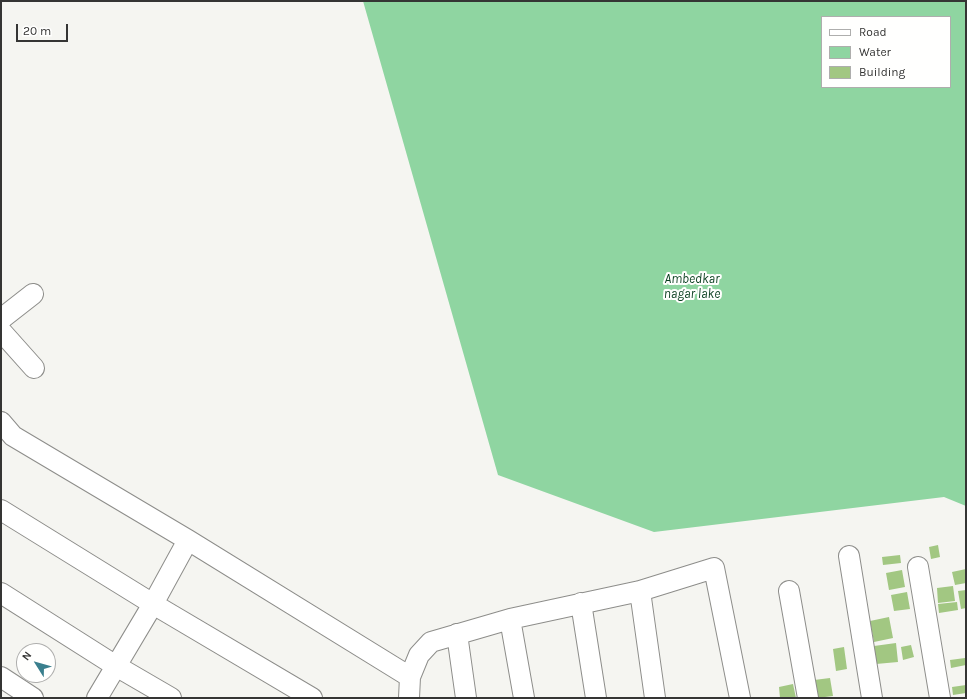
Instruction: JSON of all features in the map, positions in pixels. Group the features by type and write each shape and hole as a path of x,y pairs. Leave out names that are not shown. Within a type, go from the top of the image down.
{"street":[{"path":"1,319 33,294"},
{"path":"1,331 34,368"},
{"path":"1,422 13,436 188,540 410,677"},
{"path":"1,510 153,604 312,698"},
{"path":"97,698 153,604 188,540"},
{"path":"849,556 872,698"},
{"path":"918,567 940,698"},
{"path":"409,698 410,677 419,655 431,642 510,619 640,590 714,568 740,698"},
{"path":"640,590 655,698"},
{"path":"789,591 808,698"},
{"path":"1,593 116,666 171,698"},
{"path":"581,603 596,698"},
{"path":"510,619 524,698"},
{"path":"457,634 466,698"},
{"path":"1,677 33,698"}],"water":[{"name":"Ambedkar nagar lake","path":"363,1 966,1 966,506 944,497 654,532 498,475"}],"building":[{"path":"938,545 940,557 931,559 929,547"},
{"path":"900,555 901,563 883,565 882,557"},
{"path":"966,569 966,583 955,585 952,572"},
{"path":"902,570 905,587 889,590 886,573"},
{"path":"953,586 955,601 938,603 937,588"},
{"path":"966,590 966,608 961,609 958,591"},
{"path":"907,592 910,609 894,611 891,595"},
{"path":"957,602 958,610 939,613 938,604"},
{"path":"889,617 893,638 874,642 870,621"},
{"path":"896,643 898,662 876,664 874,646"},
{"path":"911,645 914,657 903,660 901,647"},
{"path":"844,647 847,669 836,671 833,649"},
{"path":"965,658 966,665 951,668 950,660"},
{"path":"830,678 833,696 817,698 814,680"},
{"path":"793,684 796,698 780,698 779,687"},
{"path":"966,685 966,693 953,695 952,687"}]}
